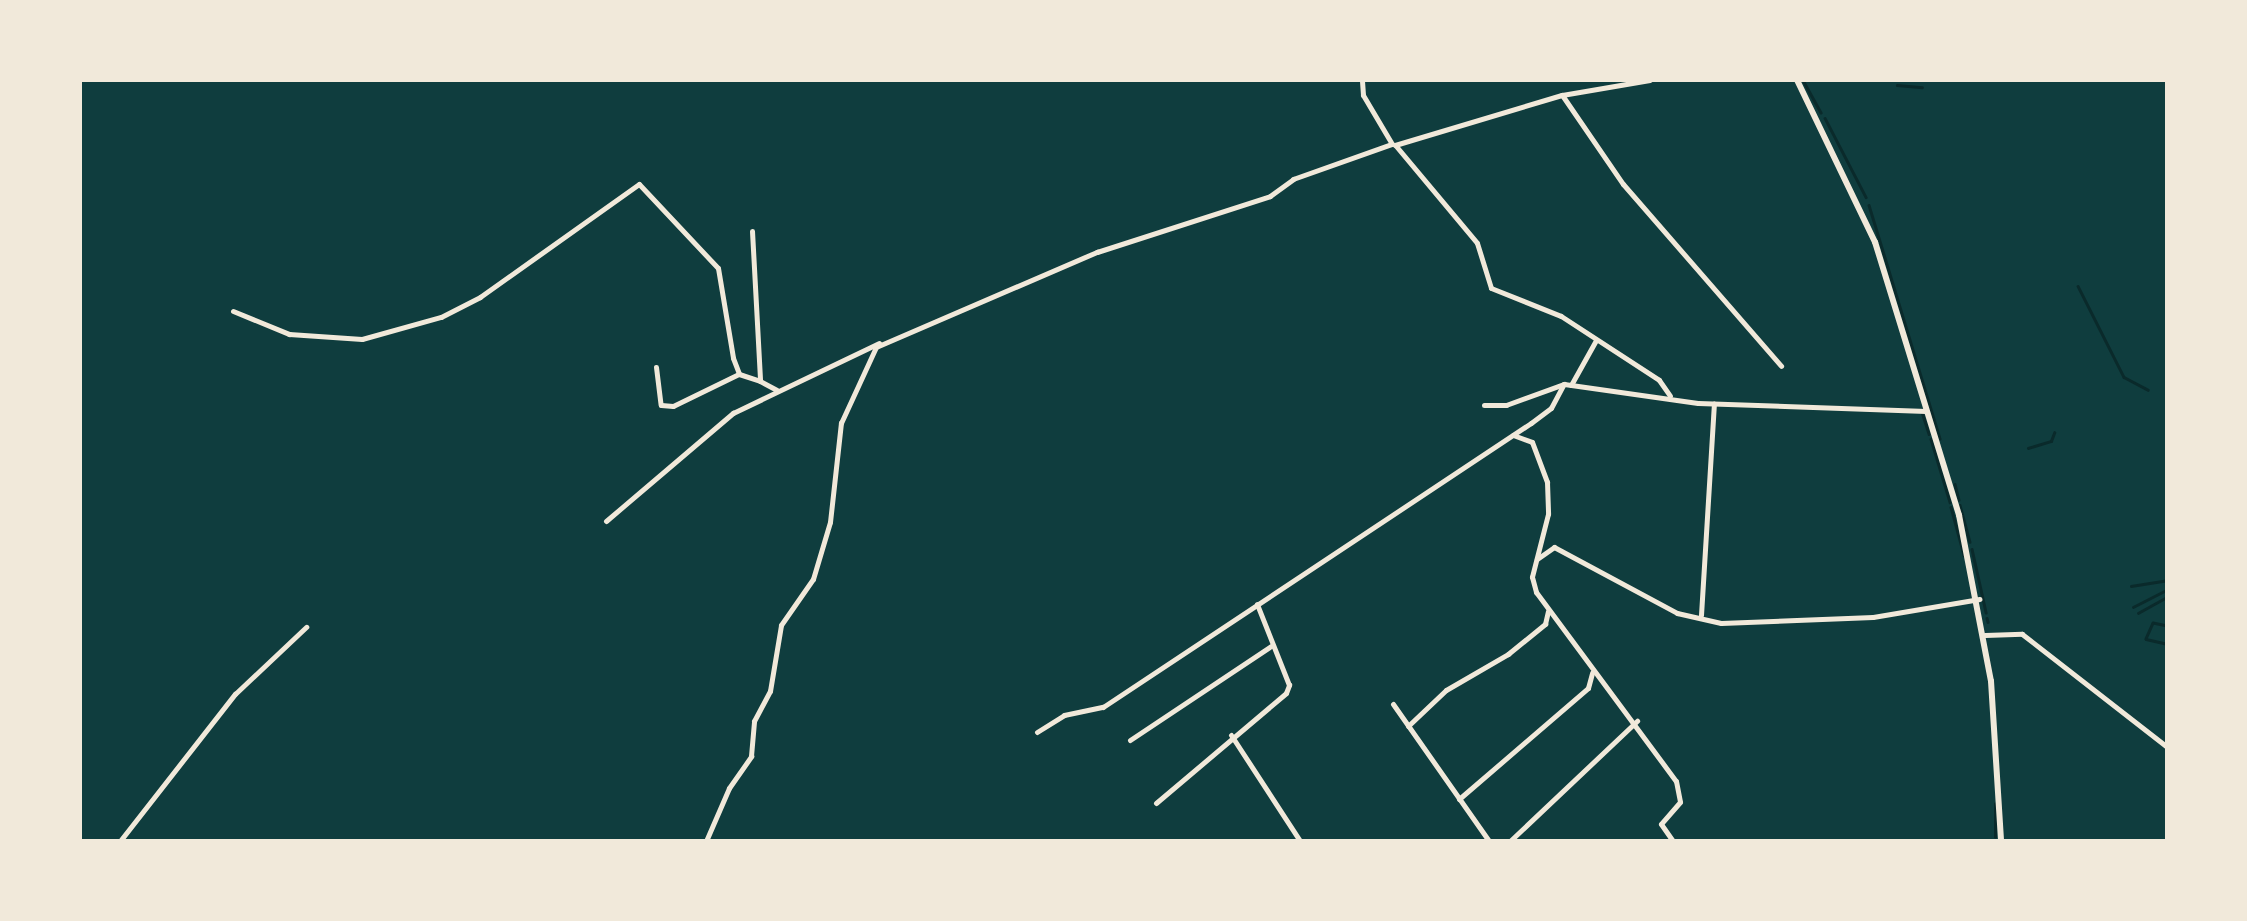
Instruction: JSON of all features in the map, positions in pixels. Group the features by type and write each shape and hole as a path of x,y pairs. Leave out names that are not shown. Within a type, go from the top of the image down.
{"main road":[{"path":"1797,80 1875,242 1979,600 2001,776 2001,841"}],"street":[{"path":"1362,80 1361,93 1394,145 1477,244 1491,288 1561,316 1658,380 1670,396"},
{"path":"606,521 733,414 886,340 1097,252 1270,196 1292,179 1562,95 1650,80"},
{"path":"1562,95 1623,184 1781,366"},
{"path":"233,311 289,334 362,339 440,318 480,297 640,184 718,268 739,374"},
{"path":"752,231 760,381"},
{"path":"706,841 728,788 749,763 754,720 770,691 781,625 810,588 824,547 842,424 870,355 886,340"},
{"path":"1037,732 1064,715 1102,707 1528,425 1551,408 1596,340"},
{"path":"656,367 661,405 672,406 739,374 780,390"},
{"path":"1484,405 1506,405 1567,385 1714,402 1926,411"},
{"path":"1701,616 1714,402"},
{"path":"1528,425 1528,440"},
{"path":"1513,435 1528,440 1542,458 1548,482 1532,577 1557,624 1604,688 1637,722 1681,793 1661,824 1673,841"},
{"path":"1536,560 1554,547 1677,614 1721,623 1873,617 1979,600"},
{"path":"1156,803 1286,692 1289,685 1257,604"},
{"path":"1545,624 1548,610"},
{"path":"1408,726 1424,706 1545,624 1557,624"},
{"path":"120,841 235,694 306,626"},
{"path":"1985,635 2022,634 2167,747"},
{"path":"1130,740 1271,646"},
{"path":"1459,799 1588,688 1592,672"},
{"path":"1588,688 1604,688"},
{"path":"1393,704 1489,841"},
{"path":"1510,841 1637,722"},
{"path":"1230,736 1300,841"}],"waterway":[{"path":"1803,80 1821,112"},
{"path":"1897,85 1922,87"},
{"path":"1825,118 1866,197"},
{"path":"1869,205 1940,438"},
{"path":"2078,286 2124,377 2148,390"},
{"path":"1922,412 1929,434"},
{"path":"2028,448 2051,441 2054,433"},
{"path":"1931,439 1950,502"},
{"path":"1955,484 1959,500"},
{"path":"1960,505 1970,542"},
{"path":"1951,507 1964,555"},
{"path":"1972,549 1986,612"},
{"path":"2131,586 2167,580"},
{"path":"2133,607 2167,590"},
{"path":"2138,613 2167,597"},
{"path":"1987,618 1988,622"},
{"path":"2167,626 2153,623 2146,639 2167,644"},
{"path":"1995,804 1995,837"}]}
